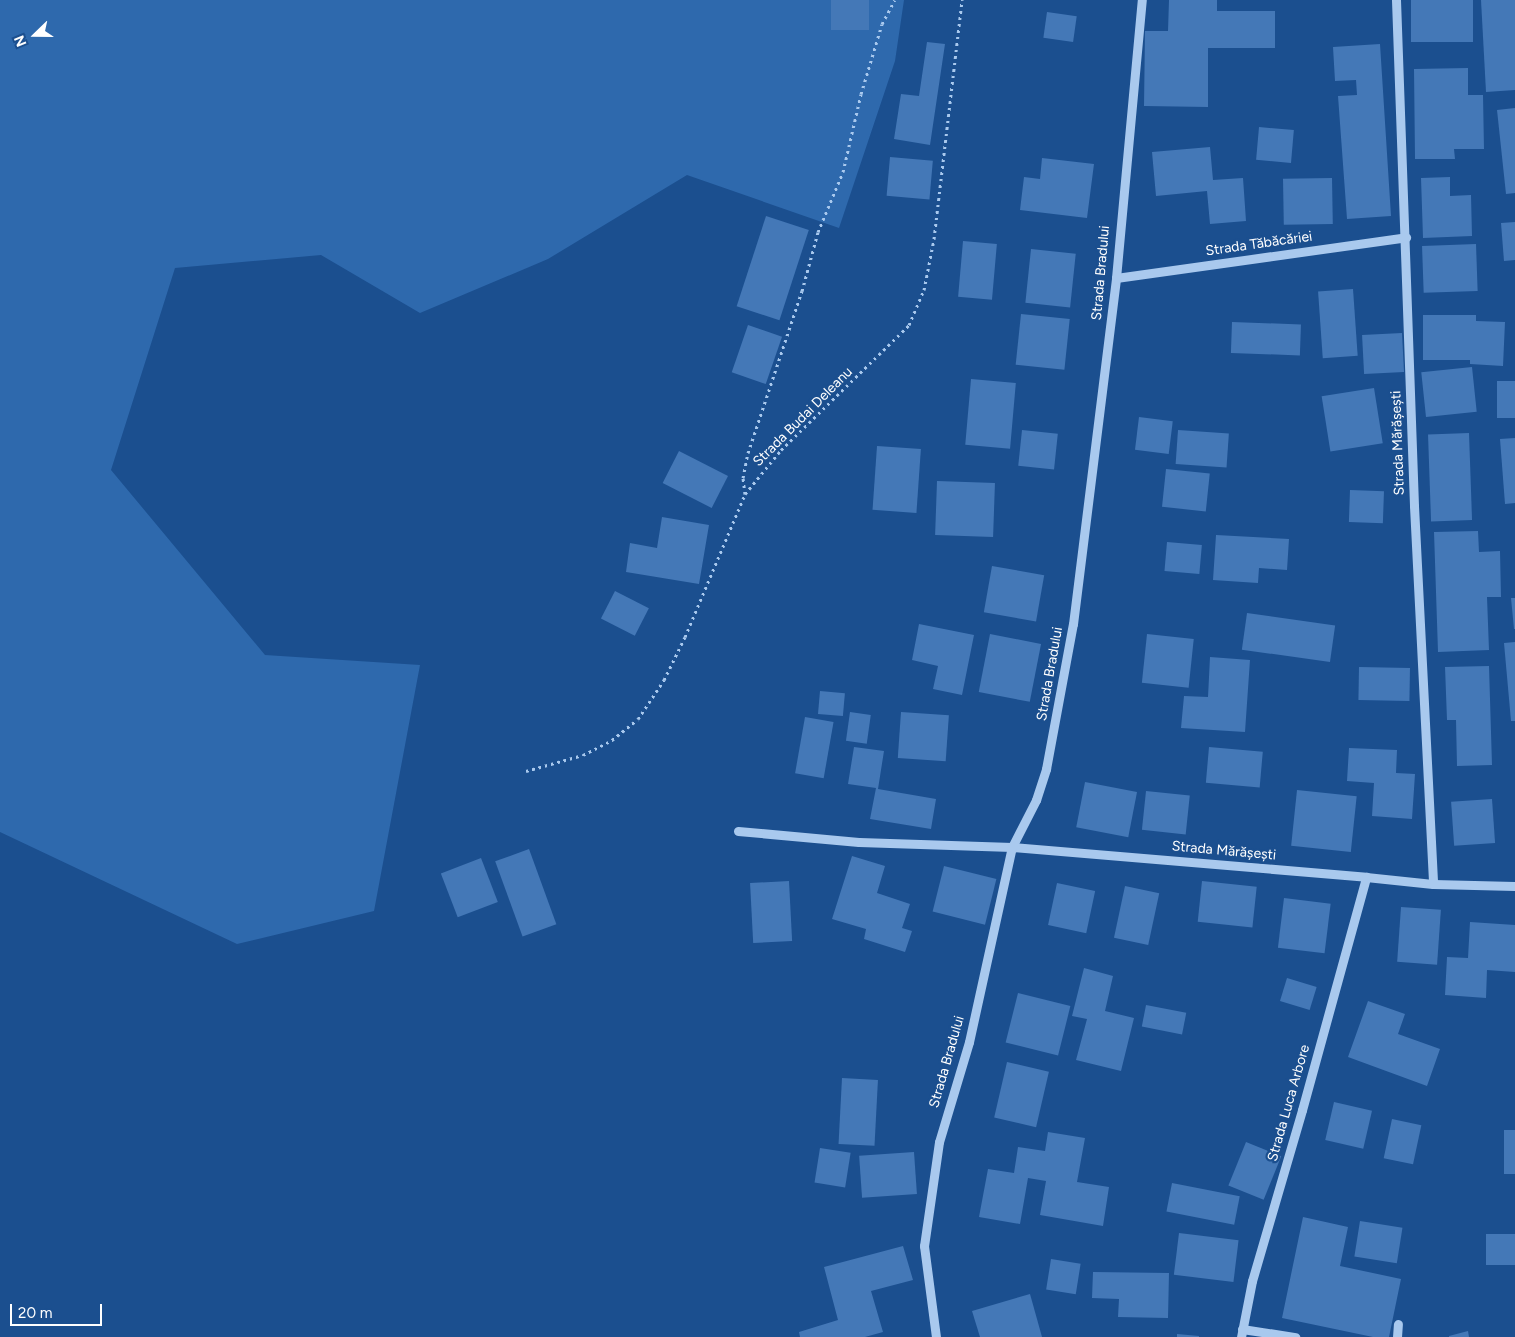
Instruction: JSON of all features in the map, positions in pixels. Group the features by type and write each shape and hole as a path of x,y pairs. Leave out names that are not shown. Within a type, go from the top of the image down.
{"street":[{"name":"Strada Bradului","path":"936,1337 924,1246 939,1142 969,1042 1012,847 1036,800 1046,769 1069,642 1085,538 1116,278 1142,0"},
{"name":"Strada Mărășești","path":"1396,0 1398,87 1406,237 1414,506 1433,884"},
{"name":"Strada Tăbăcăriei","path":"1116,278 1406,237"},
{"name":"Strada Mărășești","path":"738,831 860,842 1012,847 1433,884 1515,886"},
{"name":"Strada Luca Arbore","path":"1242,1333 1252,1281 1300,1119 1366,877"},
{"path":"1397,1337 1398,1324"},
{"path":"1242,1333 1295,1337"}],"path":[{"path":"745,494 743,478 748,453 802,291 818,232 842,172 861,94 882,24 895,0"},
{"name":"Strada Budai Deleanu","path":"526,771 583,755 612,740 638,719 664,680 685,637 745,494 782,450 909,325 924,290 934,239 962,0"}],"shaded area":[{"path":"0,0 904,0 895,61 839,228 687,175 548,259 420,313 321,255 175,268 111,470 265,655 420,665 374,911 237,944 0,832"}],"building":[{"path":"831,0 869,0 869,30 831,30"},
{"path":"1169,0 1217,0 1217,11 1275,11 1275,48 1208,48 1208,107 1144,106 1145,31 1168,31"},
{"path":"1411,0 1473,0 1473,42 1411,42"},
{"path":"1481,0 1515,0 1515,90 1486,92"},
{"path":"1047,12 1077,16 1073,42 1043,38"},
{"path":"927,42 945,44 930,145 894,139 901,94 919,96"},
{"path":"1380,44 1391,216 1347,219 1338,96 1357,95 1356,80 1335,81 1333,47"},
{"path":"1468,68 1468,95 1483,95 1484,149 1454,149 1455,159 1415,159 1414,69"},
{"path":"1515,108 1515,193 1506,194 1497,110"},
{"path":"1259,127 1294,130 1291,163 1256,160"},
{"path":"1210,147 1213,180 1243,178 1246,221 1210,224 1207,191 1156,196 1152,152"},
{"path":"890,157 933,161 929,200 887,196"},
{"path":"1042,158 1094,164 1087,218 1020,210 1024,177 1040,179"},
{"path":"1450,177 1450,196 1471,195 1472,236 1423,238 1421,178"},
{"path":"1332,178 1333,224 1284,225 1283,179"},
{"path":"766,216 809,230 779,320 737,306"},
{"path":"1515,222 1515,260 1504,261 1501,223"},
{"path":"963,241 997,244 992,300 958,297"},
{"path":"1476,244 1478,291 1424,293 1422,246"},
{"path":"1031,249 1076,254 1070,307 1025,303"},
{"path":"1353,289 1358,356 1323,358 1318,291"},
{"path":"1021,314 1070,319 1064,370 1016,365"},
{"path":"1423,315 1476,315 1476,321 1505,322 1503,366 1470,364 1470,360 1423,360"},
{"path":"1232,322 1301,324 1300,355 1231,353"},
{"path":"748,325 782,337 766,384 732,372"},
{"path":"1402,333 1404,372 1364,374 1362,335"},
{"path":"1472,367 1477,412 1426,417 1421,372"},
{"path":"971,379 1016,383 1010,449 965,445"},
{"path":"1497,381 1515,381 1515,418 1497,418"},
{"path":"1374,388 1383,443 1330,452 1322,396"},
{"path":"1139,417 1173,421 1169,454 1135,450"},
{"path":"1022,430 1058,434 1054,470 1018,466"},
{"path":"1178,430 1229,434 1227,467 1176,464"},
{"path":"1469,433 1472,520 1431,521 1428,434"},
{"path":"1515,438 1515,503 1505,504 1500,439"},
{"path":"877,446 921,449 916,513 873,510"},
{"path":"679,451 728,476 712,508 663,483"},
{"path":"1166,469 1210,474 1206,511 1162,507"},
{"path":"937,481 995,483 993,537 935,535"},
{"path":"1350,490 1384,491 1383,523 1349,522"},
{"path":"662,517 709,525 699,584 626,572 630,543 657,548"},
{"path":"1478,531 1479,552 1500,551 1501,597 1487,597 1489,650 1438,652 1434,532"},
{"path":"1216,535 1289,539 1287,570 1259,568 1258,583 1213,580"},
{"path":"1167,542 1202,545 1199,574 1164,571"},
{"path":"992,566 1044,575 1036,621 984,612"},
{"path":"615,591 649,608 635,636 601,619"},
{"path":"1511,598 1515,598 1515,629 1514,629"},
{"path":"1247,613 1335,625 1330,662 1242,650"},
{"path":"919,624 974,635 962,695 933,689 938,666 912,660"},
{"path":"990,634 1041,644 1030,702 979,692"},
{"path":"1147,634 1194,639 1189,688 1142,683"},
{"path":"1515,642 1515,721 1511,721 1504,643"},
{"path":"1210,657 1250,660 1245,732 1181,728 1184,696 1208,697"},
{"path":"1489,666 1492,765 1457,766 1456,720 1447,720 1445,667"},
{"path":"1359,667 1410,668 1409,701 1358,700"},
{"path":"820,691 845,693 843,716 818,714"},
{"path":"850,712 871,715 867,744 846,741"},
{"path":"901,712 949,715 946,761 898,758"},
{"path":"805,717 834,722 824,778 795,773"},
{"path":"854,747 884,751 878,789 936,799 931,829 870,819 876,788 848,784"},
{"path":"1209,747 1263,752 1260,788 1206,783"},
{"path":"1349,748 1397,750 1396,773 1415,774 1412,819 1372,816 1374,783 1347,781"},
{"path":"1085,782 1137,792 1128,837 1076,827"},
{"path":"1297,790 1357,796 1351,852 1291,846"},
{"path":"1146,791 1190,796 1186,834 1142,830"},
{"path":"1492,799 1495,843 1454,846 1451,802"},
{"path":"529,849 556,924 523,936 495,861"},
{"path":"852,856 885,866 877,893 910,904 902,928 912,931 905,952 864,939 866,929 832,919"},
{"path":"481,858 498,902 458,917 441,873"},
{"path":"944,866 996,879 985,925 933,912"},
{"path":"789,881 792,941 753,943 750,883"},
{"path":"1202,881 1257,887 1252,928 1198,922"},
{"path":"1057,883 1095,891 1086,933 1048,925"},
{"path":"1125,886 1159,893 1148,945 1114,938"},
{"path":"1284,898 1331,904 1325,953 1278,948"},
{"path":"1401,907 1441,910 1437,965 1397,962"},
{"path":"1470,922 1515,925 1515,972 1487,970 1486,998 1445,995 1447,957 1468,958"},
{"path":"1084,968 1113,976 1105,1011 1134,1018 1121,1071 1076,1060 1087,1019 1072,1016"},
{"path":"1287,978 1317,987 1310,1010 1280,1001"},
{"path":"1018,993 1070,1006 1058,1056 1006,1042"},
{"path":"1368,1001 1405,1014 1398,1034 1440,1049 1427,1086 1348,1057"},
{"path":"1146,1005 1186,1013 1182,1034 1142,1027"},
{"path":"1007,1062 1049,1072 1036,1127 994,1118"},
{"path":"842,1078 878,1080 874,1146 839,1144"},
{"path":"1334,1102 1372,1111 1363,1149 1325,1140"},
{"path":"1392,1119 1421,1125 1413,1164 1384,1158"},
{"path":"1504,1130 1515,1130 1515,1174 1504,1174"},
{"path":"1048,1132 1085,1138 1077,1182 1109,1187 1103,1226 1040,1215 1046,1181 1028,1178 1020,1224 979,1217 988,1169 1014,1173 1018,1147 1045,1151"},
{"path":"1246,1142 1281,1156 1264,1200 1228,1186"},
{"path":"820,1148 851,1153 845,1187 815,1183"},
{"path":"914,1152 917,1194 862,1198 859,1156"},
{"path":"1172,1183 1240,1196 1234,1225 1166,1211"},
{"path":"1303,1217 1348,1227 1340,1266 1401,1279 1389,1337 1373,1337 1282,1318"},
{"path":"1360,1221 1402,1228 1397,1263 1354,1257"},
{"path":"1179,1233 1239,1240 1233,1282 1174,1275"},
{"path":"1486,1234 1515,1234 1515,1265 1486,1265"},
{"path":"903,1246 913,1280 871,1291 883,1332 865,1337 800,1337 799,1332 838,1320 824,1267"},
{"path":"1051,1259 1081,1264 1076,1294 1046,1290"},
{"path":"1093,1272 1169,1273 1168,1318 1118,1317 1119,1299 1092,1298"},
{"path":"1030,1294 1042,1337 980,1337 972,1311"},
{"path":"1468,1331 1469,1337 1449,1337 1449,1336"},
{"path":"1177,1334 1199,1336 1199,1337 1177,1337"}]}
